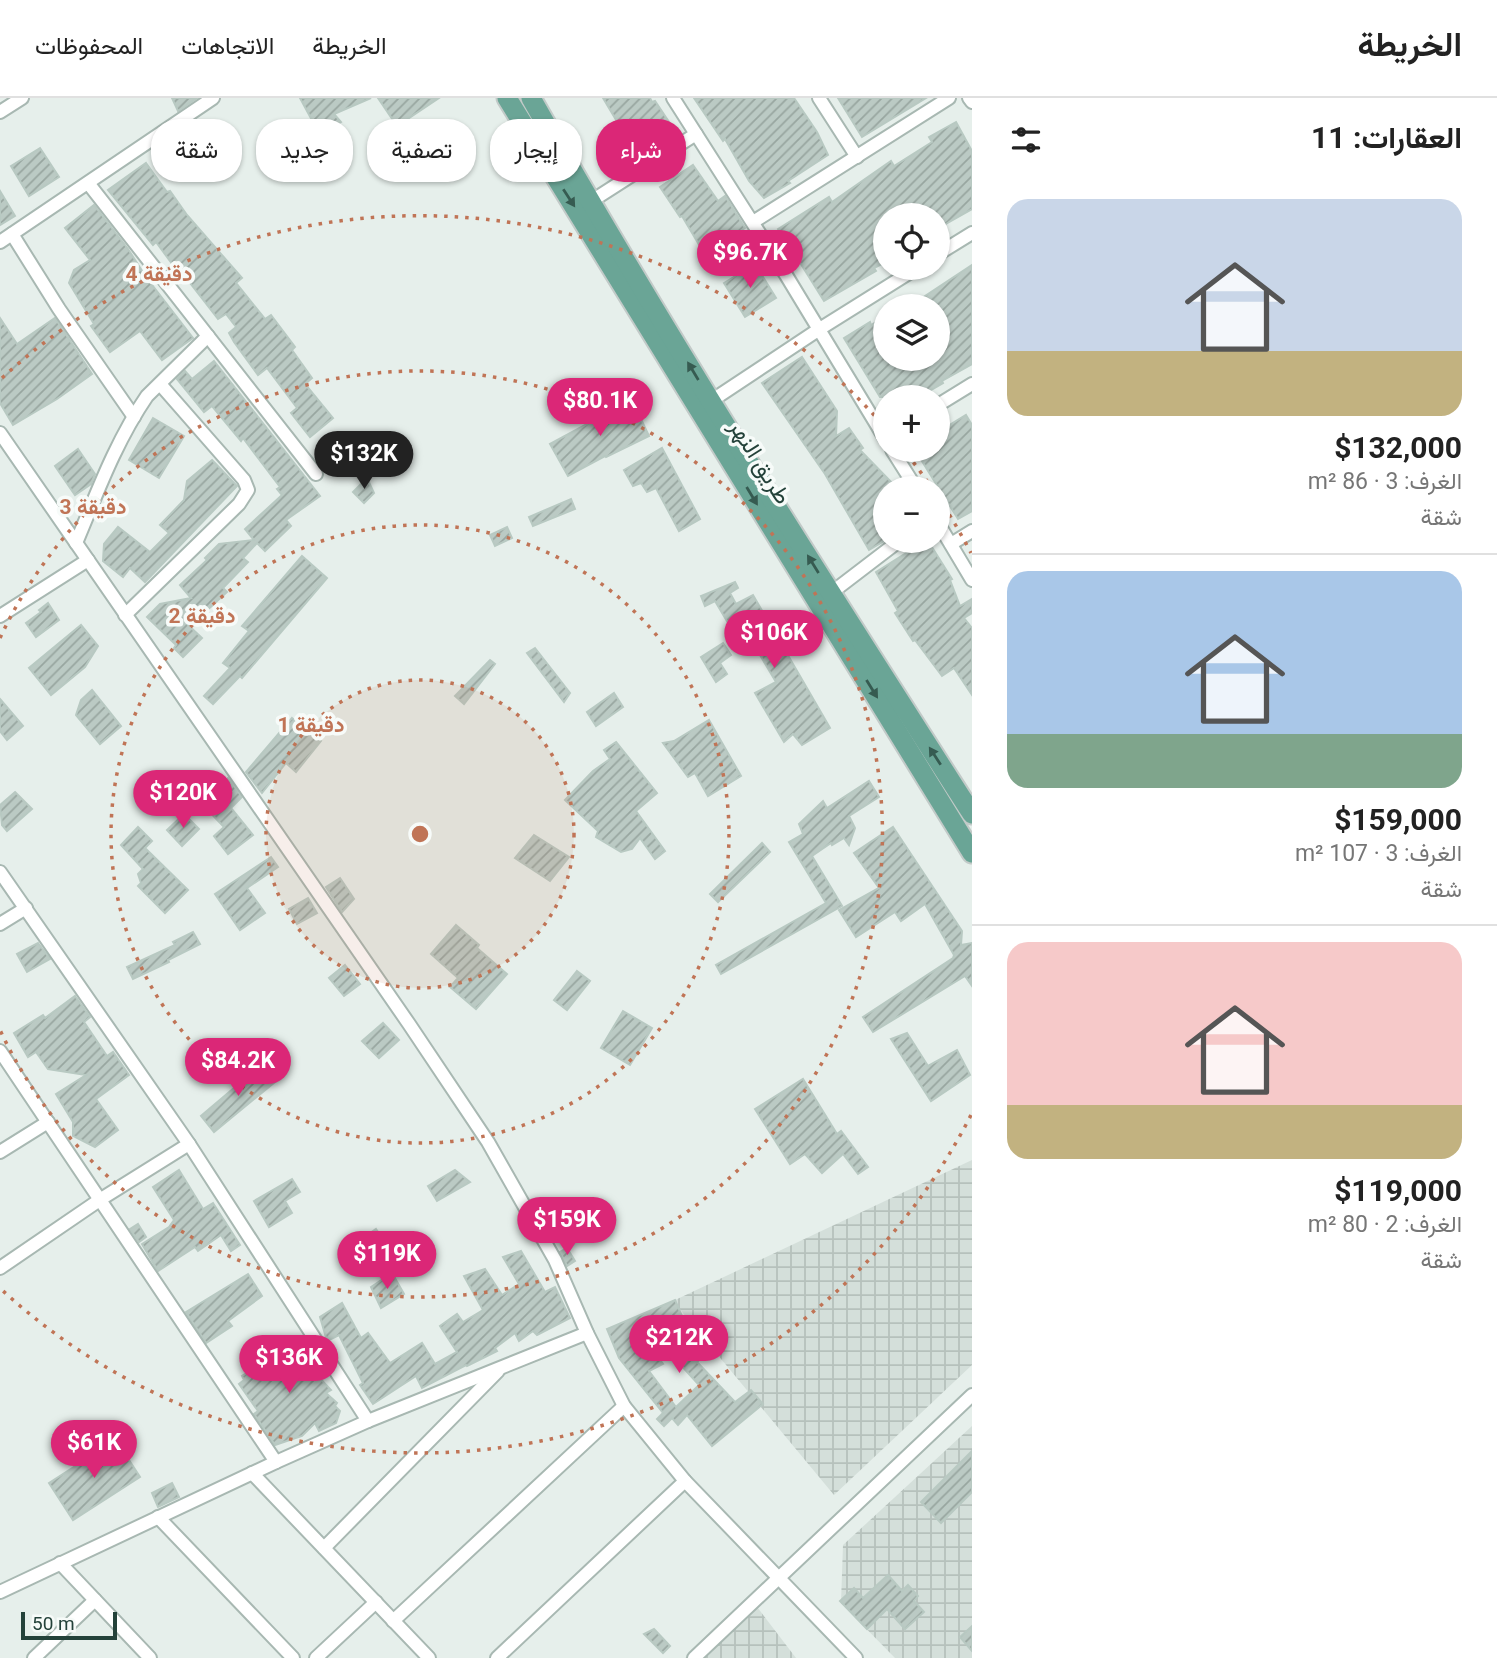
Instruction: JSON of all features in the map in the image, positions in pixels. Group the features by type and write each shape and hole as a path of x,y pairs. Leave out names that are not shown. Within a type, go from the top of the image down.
{"main road":[{"name":"طريق النهر","path":"507,98 972,853"},
{"name":"طريق النهر","path":"531,98 590,202 711,401 972,814"}],"street":[{"path":"0,112 22,98"},
{"path":"0,242 213,98"},
{"path":"673,98 753,222 873,419"},
{"path":"819,98 856,157"},
{"path":"753,222 949,98"},
{"path":"590,202 696,134"},
{"path":"88,183 316,474"},
{"path":"950,247 972,233"},
{"path":"12,234 59,309 134,417"},
{"path":"711,401 898,280"},
{"path":"76,543 106,470 147,396 208,336"},
{"path":"125,615 239,504 248,490 244,480 160,384"},
{"path":"950,398 972,384"},
{"path":"0,433 488,1142 555,1260 587,1333 624,1406 685,1481 856,1658"},
{"path":"0,457 12,449"},
{"path":"972,531 951,544 972,580"},
{"path":"831,593 883,553"},
{"path":"0,616 88,561"},
{"path":"0,872 189,1144 368,1421"},
{"path":"0,924 26,908"},
{"path":"0,1051 276,1462"},
{"path":"0,1152 48,1122"},
{"path":"0,1268 101,1199 189,1144"},
{"path":"0,1592 368,1421 587,1333"},
{"path":"324,1548 502,1368"},
{"path":"694,1658 972,1395"},
{"path":"393,1621 624,1406"},
{"path":"252,1473 429,1658"},
{"path":"497,1658 685,1481"},
{"path":"158,1517 293,1658"},
{"path":"60,1563 150,1658"},
{"path":"34,1658 95,1600"},
{"path":"316,1658 376,1602"}],"shaded area":[{"path":"972,1160 972,1365 834,1495 673,1301"},
{"path":"972,1426 972,1658 895,1658 841,1603 843,1545"},
{"path":"754,1603 796,1658 685,1658"}],"building":[{"path":"172,98 197,98 178,111"},
{"path":"300,98 371,98 334,114 338,119 311,119"},
{"path":"378,98 439,98 408,119 392,119"},
{"path":"603,98 650,98 667,119 616,119"},
{"path":"694,98 794,98 817,132 828,155 764,198 749,181 725,139 723,141"},
{"path":"838,98 926,98 862,137"},
{"path":"956,122 972,151 972,209 950,222 950,203 873,203 873,273 824,301 799,261 796,262 778,229 829,197 832,202 891,161 894,166 932,142 929,137"},
{"path":"40,148 59,177 29,196 11,166"},
{"path":"146,163 151,170 151,182 160,182 167,192 170,191 187,215 242,278 236,283 265,319 271,315 295,347 292,350 312,378 305,384 333,418 310,437 291,413 297,408 267,368 258,375 234,342 229,333 236,327 226,314 218,319 156,242 153,245 108,190"},
{"path":"693,165 718,201 725,196 745,228 704,253 682,216 680,217 660,187 668,182 686,182 686,170"},
{"path":"0,191 15,216 0,225"},
{"path":"94,205 193,338 162,360 140,331 110,352 91,326 94,324 69,283 74,270 90,260 65,228"},
{"path":"755,264 776,298 745,317 724,283"},
{"path":"972,265 972,364 940,385 873,386 844,338 870,322 873,324 873,371 950,371 950,294 928,294"},
{"path":"0,318 17,344 55,318 92,374 13,425 0,403"},
{"path":"802,357 837,411 836,436 849,428 863,448 860,450 885,476 873,476 873,548 869,550 825,474 762,383"},
{"path":"214,361 320,496 286,520 291,526 265,551 257,543 243,558 248,562 223,588 227,592 205,612 202,609 187,624 202,638 183,657 174,648 176,645 147,617 160,604 191,598 180,585 207,560 205,558 219,544 254,540 245,529 282,495 277,489 280,487 243,438 241,441 212,406 204,412 177,379 185,371 192,379"},
{"path":"632,400 649,436 568,476 550,444 589,423 588,421"},
{"path":"966,415 972,425 972,511 958,519 950,506 950,476 931,476 922,462 950,462 950,425"},
{"path":"153,418 184,436 159,478 129,460"},
{"path":"662,448 700,519 679,531 656,488 647,492 641,483 633,486 624,470"},
{"path":"78,449 95,474 91,484 75,495 55,466"},
{"path":"212,460 237,486 145,582 130,568 123,577 103,561 104,544 118,527 150,552 169,533 160,525 184,500 187,481"},
{"path":"367,478 374,493 364,503 353,492"},
{"path":"571,499 575,509 533,526 529,517"},
{"path":"507,527 512,538 495,546 490,535"},
{"path":"906,553 936,553 952,579 950,580 960,606 972,599 972,613 964,618 972,628 972,695 954,668 942,676 915,640 913,641 895,613 898,611 876,572"},
{"path":"302,556 327,578 242,678 240,676 213,704 204,696 230,668 223,663 249,631 242,626"},
{"path":"735,582 738,588 730,593 736,604 753,595 830,728 802,745 793,734 784,742 755,693 776,682 738,618 728,623 715,601 705,606 701,596"},
{"path":"48,603 59,620 36,637 26,623"},
{"path":"81,625 98,646 85,667 51,695 29,668"},
{"path":"723,643 731,655 720,663 727,674 716,682 701,657"},
{"path":"535,648 570,693 564,702 527,653"},
{"path":"490,660 495,664 464,704 455,696"},
{"path":"92,690 121,726 100,744 76,715 81,700"},
{"path":"614,693 623,707 596,726 587,712"},
{"path":"0,699 23,726 7,740 0,731"},
{"path":"292,718 321,741 296,772 286,763 262,793 246,772"},
{"path":"709,720 741,776 708,796 695,773 688,777 663,743 674,741"},
{"path":"616,742 657,793 636,811 665,851 655,859 640,838 632,849 621,852 596,837 598,831 565,800 593,771 610,759 604,750"},
{"path":"228,778 242,797 231,808 253,835 228,854 214,836 224,827 202,804"},
{"path":"869,781 879,797 849,816 855,828 849,845 844,838 812,856 842,906 721,974 716,965 826,903 789,842 803,834 799,824 823,801 827,808"},
{"path":"15,792 32,809 7,831 2,825 0,805"},
{"path":"184,814 199,829 182,846 167,830"},
{"path":"138,827 152,841 145,848 188,890 165,913 138,886 141,883 138,874 143,869 121,845"},
{"path":"893,827 962,931 961,945 972,943 972,986 965,976 873,1032 863,1017 954,955 925,904 901,921 895,912 856,937 839,910 879,888 854,853"},
{"path":"534,835 569,857 550,881 515,858"},
{"path":"762,843 770,852 718,902 710,894"},
{"path":"271,857 278,867 247,888 265,913 240,930 215,894"},
{"path":"340,878 354,899 342,912 326,887"},
{"path":"308,898 317,913 297,924 289,909"},
{"path":"456,925 507,974 476,1009 450,987 458,978 431,954"},
{"path":"193,932 200,944 133,979 127,967 175,945 173,942"},
{"path":"38,943 50,959 27,972 17,954"},
{"path":"345,965 360,984 344,996 329,978"},
{"path":"577,971 590,981 567,1010 554,1000"},
{"path":"75,996 90,1017 84,1022 107,1056 113,1052 129,1075 96,1099 118,1130 95,1147 73,1136 73,1122 56,1094 86,1075 48,1069 36,1052 28,1057 14,1033 43,1015 45,1018"},
{"path":"623,1011 652,1028 630,1065 601,1048"},
{"path":"383,1023 399,1040 379,1058 362,1041"},
{"path":"907,1033 928,1066 957,1050 970,1075 931,1101 891,1039"},
{"path":"261,1065 275,1082 214,1132 201,1116"},
{"path":"803,1079 837,1134 841,1131 868,1167 858,1174 843,1154 822,1173 805,1154 790,1164 755,1109"},
{"path":"179,1170 203,1209 213,1203 240,1245 231,1251 221,1235 198,1251 195,1247 158,1271 142,1244 169,1227 174,1220 153,1187"},
{"path":"455,1170 470,1182 437,1201 428,1186"},
{"path":"292,1179 300,1192 285,1201 292,1213 269,1227 254,1201"},
{"path":"138,1224 146,1237 139,1242 130,1229"},
{"path":"376,1229 385,1242 365,1256 356,1243"},
{"path":"567,1248 575,1261 567,1266 560,1252"},
{"path":"521,1251 545,1292 555,1287 570,1318 537,1335 533,1331 519,1341 515,1333 495,1348 497,1351 422,1388 416,1376 373,1404 360,1385 363,1383 339,1335 327,1341 320,1317 342,1303 361,1338 368,1333 390,1363 422,1343 435,1364 457,1352 440,1326 457,1314 463,1322 483,1310 464,1276 485,1269 502,1295 519,1284 503,1257"},
{"path":"392,1273 404,1294 381,1308 371,1287"},
{"path":"248,1274 262,1296 228,1321 232,1326 206,1343 186,1312"},
{"path":"675,1300 685,1323 645,1340 663,1364 649,1371 676,1407 699,1385 669,1352 688,1334 707,1353 697,1362 735,1402 751,1390 763,1404 712,1446 687,1415 678,1425 672,1418 664,1426 657,1419 663,1413 619,1358 607,1329"},
{"path":"291,1337 314,1372 331,1390 326,1393 337,1403 335,1406 340,1411 336,1423 319,1431 315,1423 302,1436 275,1445 254,1414 258,1411 239,1384 244,1380 242,1376 270,1359 267,1352"},
{"path":"116,1440 140,1477 73,1520 49,1483"},
{"path":"972,1451 972,1492 941,1523 921,1502"},
{"path":"172,1483 179,1497 158,1507 152,1493"},
{"path":"888,1575 902,1591 908,1585 918,1596 914,1601 924,1612 905,1629 887,1609 867,1629 840,1601 854,1588 863,1598"},
{"path":"972,1626 972,1651 960,1637"},
{"path":"654,1629 670,1646 663,1653 644,1634"}]}
